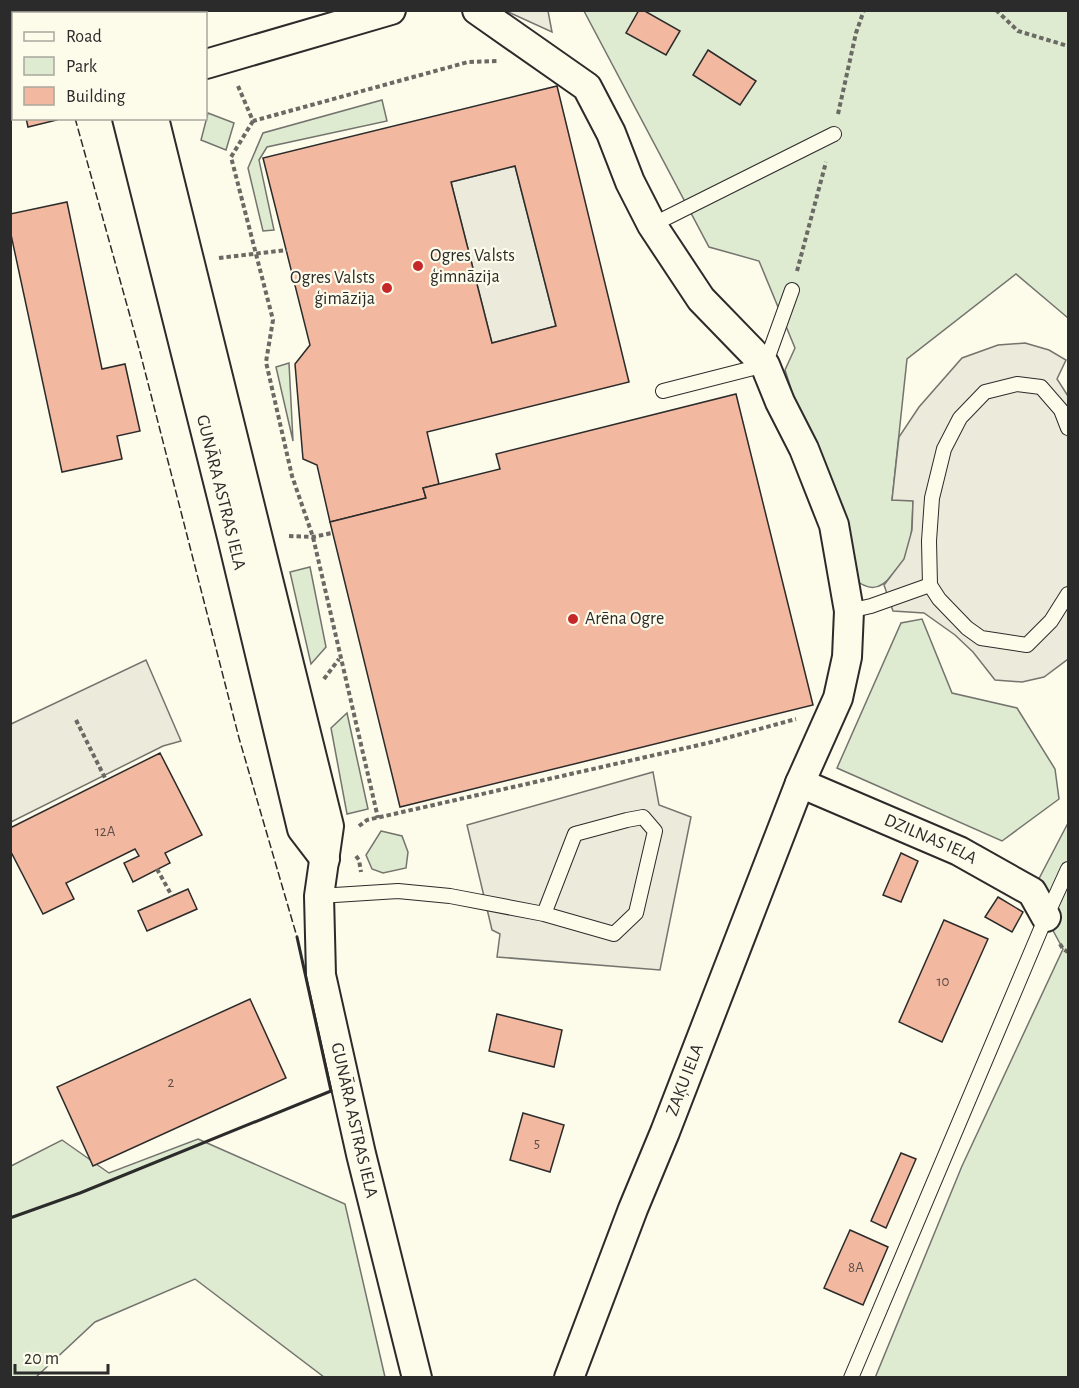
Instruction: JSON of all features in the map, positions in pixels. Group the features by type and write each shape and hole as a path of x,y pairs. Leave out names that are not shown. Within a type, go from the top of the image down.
{"street":[{"path":"207,64 391,10"},
{"path":"477,10 587,87 611,133 630,182 652,225 701,299 765,365"},
{"name":"GUNĀRA ASTRAS IELA","path":"128,120 232,537 302,830 325,859"},
{"name":"GUNĀRA ASTRAS IELA","path":"154,120 329,826 319,896 321,975 361,1154 417,1377"},
{"name":"ZAĶU IELA","path":"569,1377 800,783 838,698 847,657 849,611 834,525 804,449 780,402 765,365"},
{"name":"DZILNAS IELA","path":"800,783 958,851 1032,892 1046,917"}],"lane":[{"path":"652,225 834,134"},
{"path":"663,391 765,365 792,290"},
{"path":"1068,428 1061,410 1041,387 1017,384 985,392 960,418 944,449 932,498 929,541 930,585 967,628 981,638 1027,645 1051,621 1068,594"},
{"path":"849,611 871,606 930,585"},
{"path":"319,896 398,891 450,896 544,914 614,934 636,913 655,831 643,817 575,834 544,914"},
{"path":"851,1377 1068,869"}],"path":[{"path":"792,290 834,134 856,33 864,10"},
{"path":"996,10 1018,31 1068,46"},
{"path":"378,818 313,537 292,476 266,362 273,320 231,157 253,120 468,63 543,58"},
{"path":"227,86 237,84 253,120"},
{"path":"210,259 287,250"},
{"path":"280,531 291,537 313,537 332,533"},
{"path":"76,720 106,780"},
{"path":"353,830 367,820 765,729"},
{"path":"158,869 172,896"}],"green space":[{"path":"584,11 1068,11 1068,318 1016,274 907,359 892,500 913,500 912,531 904,560 887,581 878,587 868,587 852,578 785,370 795,348 759,261 709,247"},
{"path":"382,100 387,121 267,147 259,160 274,230 263,231 248,168 263,133"},
{"path":"208,113 234,123 226,150 201,140"},
{"path":"289,363 293,441 276,367"},
{"path":"310,567 326,647 311,664 290,572"},
{"path":"922,619 952,693 1017,708 1055,769 1059,799 1002,841 837,768 901,623"},
{"path":"347,713 368,809 347,814 331,728"},
{"path":"1068,823 1068,1377 875,1378 962,1166 1063,949 1032,892"},
{"path":"381,831 402,836 408,852 406,868 383,873 372,869 366,855"},
{"path":"198,1139 345,1204 385,1377 324,1377 195,1279 95,1322 36,1377 11,1378 11,1166 62,1140 109,1173"}],"shaded area":[{"path":"506,11 548,11 552,32"},
{"path":"515,166 556,326 492,343 451,182"},
{"path":"1025,343 1049,350 1066,360 1057,379 1068,396 1068,659 1044,677 1022,682 995,680 973,652 955,635 924,613 893,611 884,585 904,559 912,530 913,501 892,500 899,437 919,407 962,358 998,345"},
{"path":"146,660 181,741 163,746 11,822 11,724"},
{"path":"653,772 659,805 691,817 660,970 497,957 500,934 492,930 467,825"}],"building":[{"path":"639,10 643,10 680,31 666,55 626,33"},
{"path":"708,50 756,81 740,105 693,75"},
{"name":"Ogres Valsts ģimāzija","path":"557,86 629,382 427,432 439,484 423,488 426,498 330,522 317,465 303,459 295,364 310,345 263,158","holes":["515,166 556,326 492,343 451,182"]},
{"path":"26,120 57,120 28,127"},
{"path":"67,202 102,369 125,364 140,431 117,436 122,459 62,472 10,230 10,214"},
{"name":"Arēna Ogre","path":"736,394 813,705 400,807 330,522 426,498 423,488 500,469 496,454"},
{"path":"160,753 202,835 165,853 170,863 133,882 124,863 139,856 135,849 66,883 74,899 43,914 10,850 10,828"},
{"path":"901,853 918,861 901,902 883,895"},
{"path":"188,889 197,909 147,931 138,911"},
{"path":"998,897 1023,912 1012,932 985,917"},
{"path":"944,920 988,939 942,1042 899,1022"},
{"path":"250,999 286,1078 93,1166 57,1087"},
{"path":"497,1014 562,1030 554,1067 489,1051"},
{"path":"523,1113 564,1125 550,1172 510,1160"},
{"path":"901,1153 916,1159 886,1228 871,1221"},
{"path":"850,1230 888,1247 863,1305 824,1288"}],"fence":[{"path":"76,120 140,352 239,738 297,937"}],"wall":[{"path":"10,1218 80,1193 331,1091 297,937"}],"place":[{"name":"Ogres Valsts ģimnāzija","path":"418,266"},
{"name":"Ogres Valsts ģimāzija","path":"387,288"},
{"name":"Arēna Ogre","path":"573,619"}]}
